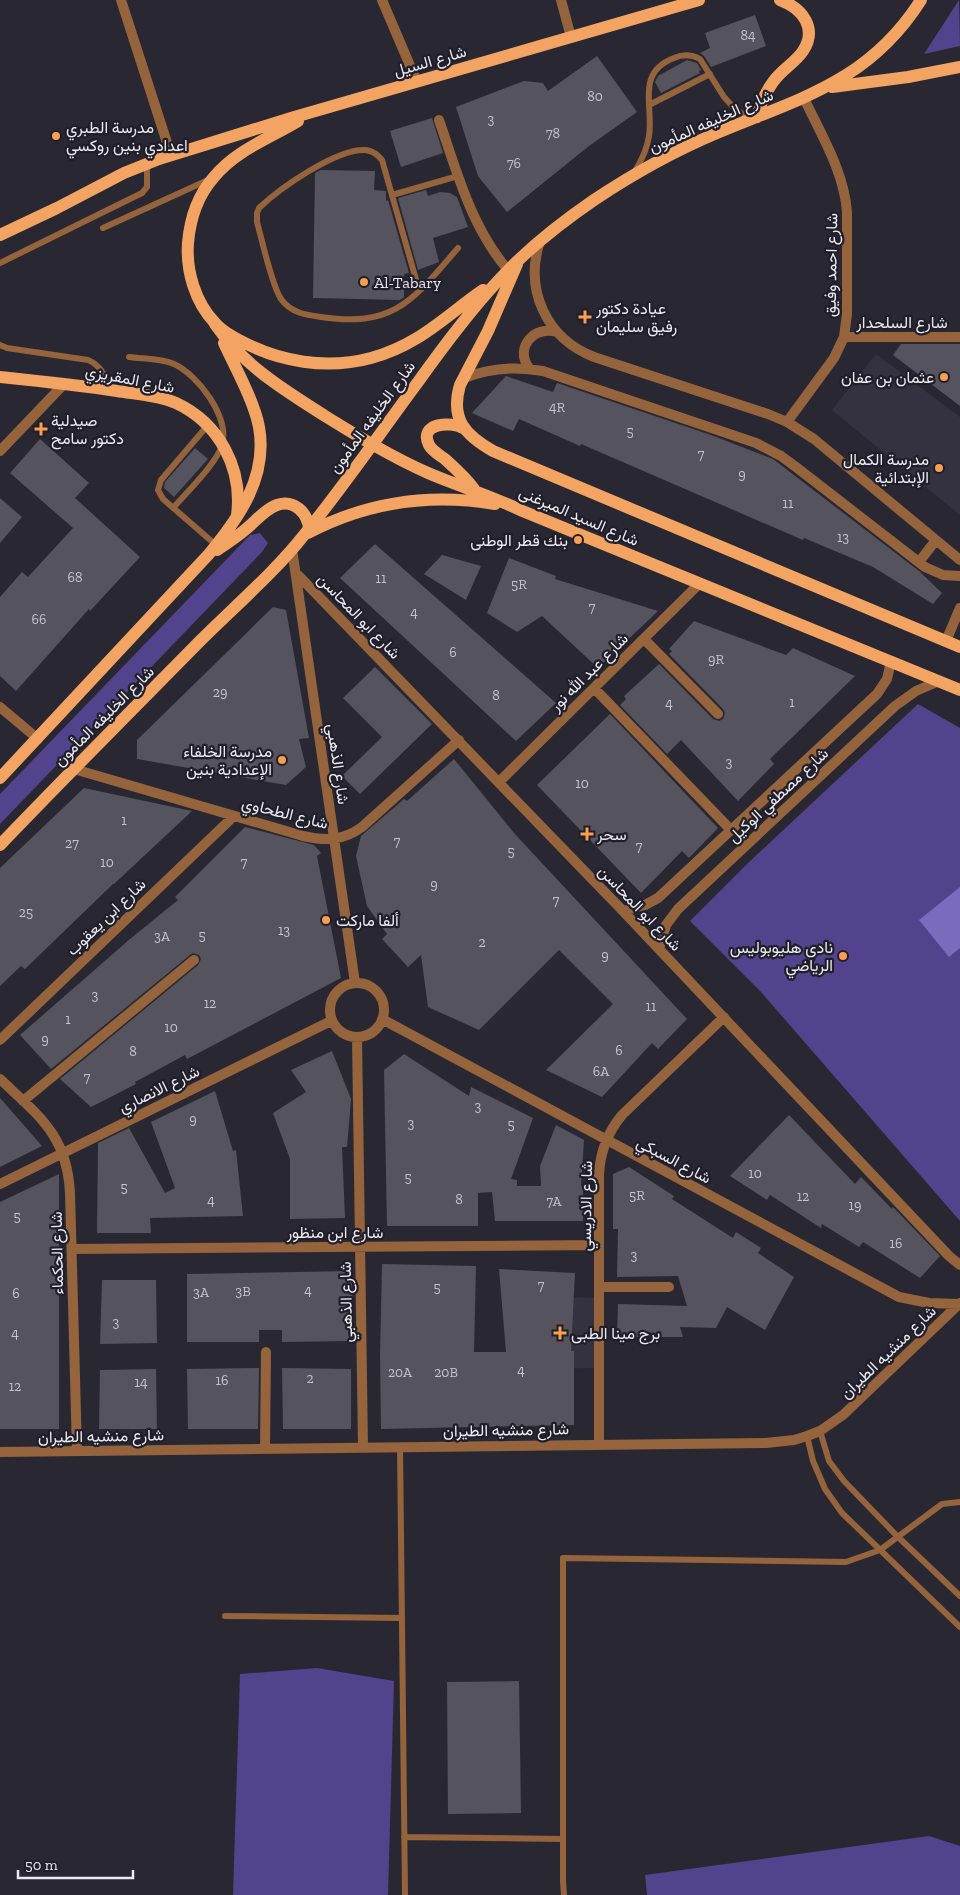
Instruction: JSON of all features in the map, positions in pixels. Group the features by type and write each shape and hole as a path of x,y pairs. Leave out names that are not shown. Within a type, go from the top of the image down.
{"main road":[{"name":"شارع السيل","path":"171,155 311,112 699,0"},
{"path":"754,119 768,90 780,74 803,52 809,35 808,26 800,11 793,5 780,0"},
{"name":"شارع الخليفه المأمون","path":"0,845 292,549 372,445 453,334 508,270 540,241 584,207 632,177 681,149 827,87 857,68 884,46 907,20 921,0"},
{"name":"شارع الخليفه المأمون","path":"827,87 908,77 960,67"},
{"path":"311,112 237,155 214,177 197,204 192,219 188,251 189,267 198,298 216,324 250,346 288,360 329,364 369,359 408,344 425,334 463,304 498,280"},
{"path":"0,235 118,176 171,155"},
{"path":"463,428 456,403 457,394 520,259"},
{"name":"شارع الخليفه المأمون","path":"0,778 213,550 246,504 258,474 260,458 259,427 255,412 216,324"},
{"name":"شارع السيد الميرغنى","path":"216,324 240,355 259,372 372,445 426,472 475,490 960,690"},
{"name":"شارع المقريزي","path":"0,377 148,396 175,403 198,416 208,425 232,461 236,474 239,503 237,517"},
{"path":"463,428 453,424 437,425 430,430 427,439 430,448 458,472 475,490"},
{"name":"شارع السيد الميرغنى","path":"463,428 477,441 493,450 960,647"},
{"path":"213,550 232,540 276,505 288,504 299,508 307,517 306,532 344,516 409,500 476,500 520,510"}],"street":[{"path":"121,0 171,155"},
{"path":"382,0 417,82"},
{"path":"561,0 571,37"},
{"name":"شارع احمد وفيق","path":"787,422 834,358 844,337 846,314 846,196 838,172 804,98"},
{"path":"439,120 472,214 482,234 508,270"},
{"path":"540,241 534,265 535,289 543,312 557,332 574,347 587,354 787,422 814,439 960,560"},
{"path":"529,368 523,353 525,345 530,338 540,331 549,330 557,332"},
{"name":"شارع السلحدار","path":"844,337 960,336"},
{"path":"464,378 496,369 529,368 614,394 764,446 796,467 934,572 943,575 960,576"},
{"path":"0,451 64,384"},
{"path":"919,562 936,540"},
{"name":"شارع الذهبي","path":"292,549 355,983"},
{"name":"شارع ابو المحاسن","path":"296,573 459,740 949,1256 960,1265"},
{"name":"شارع عبد الله نور","path":"499,782 700,583"},
{"path":"946,640 960,608"},
{"path":"644,639 718,714"},
{"name":"شارع مصطفي الوكيل","path":"623,912 645,905 658,898 877,694 887,679 891,661"},
{"name":"شارع مصطفي الوكيل","path":"659,949 663,930 678,910 895,706 916,691 939,681"},
{"path":"594,688 731,830"},
{"path":"0,707 38,739"},
{"name":"شارع الطحاوي","path":"74,768 303,836 334,840 349,835 362,827 459,740"},
{"name":"شارع ابن يعقوب","path":"0,1040 234,816"},
{"path":"23,1101 194,960"},
{"path":"355,983 370,986 380,997 383,1004 382,1019 370,1034 357,1038 339,1031 331,1021 330,1006 335,993 348,984 355,983"},
{"name":"شارع الادريسي","path":"599,1444 600,1166 606,1140 622,1115 724,1017"},
{"name":"شارع السبكي","path":"382,1019 899,1297 929,1303 960,1304"},
{"name":"شارع الانصاري","path":"0,1184 331,1021"},
{"name":"شارع الذهبي","path":"357,1038 363,1447"},
{"name":"شارع الحكماء","path":"0,1079 48,1127 63,1153 69,1180 76,1451"},
{"name":"شارع ابن منظور","path":"72,1249 599,1245"},
{"path":"599,1287 669,1287"},
{"name":"شارع منشيه الطيران","path":"0,1452 766,1443 794,1440 820,1431 843,1416 960,1304"},
{"path":"265,1449 266,1352"}],"lane":[{"path":"632,177 642,160 648,143 650,124 648,87 653,75 672,58 684,55 695,57 703,63 724,97 734,108 754,119"},
{"path":"649,105 710,74"},
{"path":"419,290 382,160 372,152 359,151 336,156 318,164 263,204 257,213 257,222 278,293 286,304 297,312 337,319 367,319 382,316 403,306 419,290 458,248"},
{"path":"0,263 142,193 146,187 147,163"},
{"path":"392,195 458,176"},
{"path":"103,228 214,177"},
{"path":"0,345 7,348 88,360 102,370 110,390"},
{"path":"128,357 167,362 185,370 206,393 216,410 224,433 217,456 173,508"},
{"path":"208,425 158,485 159,495 213,550"},
{"path":"820,1431 829,1460 859,1498 960,1596"},
{"path":"807,1436 813,1461 825,1489 842,1513 960,1627"},
{"path":"400,1446 405,1895"},
{"path":"564,1895 563,1558 846,1562 880,1550 942,1504 960,1502"},
{"path":"225,1616 402,1618"},
{"path":"404,1837 563,1839"}],"shaded area":[{"path":"959,0 960,46 924,54"},
{"path":"876,354 960,417 960,515 832,410"},
{"path":"260,533 268,543 262,552 0,824 0,794 250,535"},
{"name":"نادي هليوبوليس الرياضي","path":"918,704 960,728 960,1221 761,992 690,921 747,864"},
{"path":"960,887 960,948 949,957 919,920"},
{"name":"برج مينا الطبى","path":"524,1296 596,1298 595,1368 526,1369"},
{"path":"317,1668 394,1681 388,1895 233,1895 240,1674"},
{"path":"929,1836 960,1846 960,1895 647,1895 645,1875"}],"building":[{"path":"755,15 766,46 711,67 700,53 710,48 705,33"},
{"path":"597,56 637,112 589,146 507,212 478,176 456,107 524,81 543,83 548,91"},
{"path":"687,60 697,63 701,70 699,71 700,73 661,93 655,82 658,76"},
{"path":"432,118 443,153 401,167 390,131"},
{"path":"321,170 375,171 374,190 386,191 386,201 388,200 409,273 404,274 404,297 400,300 313,298 315,173"},
{"path":"426,190 428,196 440,192 450,193 457,197 468,227 433,238 439,262 418,270 398,198"},
{"path":"901,344 960,344 960,406 893,355"},
{"path":"506,376 553,392 557,383 711,435 773,459 919,571 942,593 933,604 873,567 804,538 803,540 581,444 580,446 519,419 513,431 472,413"},
{"path":"40,439 89,483 75,498 140,557 90,611 89,609 16,691 0,676 0,597 22,572 28,577 73,528 10,473"},
{"path":"195,448 208,459 174,497 164,488 165,482"},
{"path":"0,498 22,517 0,543"},
{"path":"375,544 556,703 516,741 340,578"},
{"path":"442,555 481,566 466,600 424,574"},
{"path":"509,558 556,576 555,579 658,611 598,668 542,616 517,632 487,613"},
{"name":"مدرسة الخلفاء الإعدادية بنين","path":"273,607 286,610 309,738 299,739 306,767 286,785 137,759 137,740"},
{"path":"694,621 786,655 793,648 855,676 770,759 774,764 738,801 681,740 667,754 620,705 626,699 624,696 659,664 713,719 719,721 723,719 725,713 723,709 669,654 672,651 669,649"},
{"path":"375,667 432,724 360,794 342,776 382,737 343,698"},
{"path":"610,714 718,828 689,858 682,851 641,893 537,785"},
{"path":"454,759 514,833 687,1019 658,1049 652,1043 602,1097 546,1070 613,1004 559,950 479,1030 428,1007 421,955 408,967 382,939 387,934 367,906 356,856 361,836 404,799 407,801"},
{"path":"84,788 192,811 25,969 21,966 0,986 0,868"},
{"path":"245,827 314,845 321,853 317,856 341,978 187,1059 185,1055 135,1082 136,1084 91,1107 60,1079 198,965 201,959 199,955 193,953 190,955 51,1069 20,1035 130,939 178,900 175,897"},
{"path":"332,1051 351,1099 347,1147 342,1147 345,1218 290,1219 290,1159 273,1113 306,1092 291,1070"},
{"path":"404,1054 469,1096 471,1087 533,1118 511,1179 517,1180 517,1186 541,1186 540,1166 556,1125 584,1140 581,1186 583,1186 583,1221 495,1221 492,1192 478,1193 478,1226 387,1226 384,1070"},
{"path":"215,1091 233,1151 236,1150 243,1216 150,1218 151,1233 97,1233 98,1143 129,1128 165,1193 175,1188 151,1122"},
{"path":"0,1098 42,1146 0,1167"},
{"path":"789,1115 855,1184 861,1177 940,1256 920,1278 863,1242 859,1247 822,1224 821,1228 770,1195 767,1200 730,1176"},
{"path":"629,1167 674,1196 672,1199 733,1238 736,1232 761,1248 758,1253 794,1277 765,1330 727,1307 716,1328 680,1327 683,1337 617,1337 618,1304 687,1306 678,1276 617,1277 618,1229 613,1229 613,1174"},
{"path":"59,1174 59,1429 0,1429 0,1202"},
{"path":"382,1264 476,1266 474,1352 506,1352 499,1269 575,1273 571,1351 574,1351 574,1425 381,1429"},
{"path":"352,1271 353,1341 282,1342 282,1330 259,1330 259,1342 187,1342 187,1274"},
{"path":"102,1280 156,1280 157,1343 100,1344"},
{"path":"259,1368 258,1429 188,1429 187,1369"},
{"path":"282,1368 351,1369 351,1429 283,1429"},
{"path":"156,1369 157,1429 99,1429 100,1370"},
{"path":"519,1681 521,1813 448,1814 447,1682"}],"place":[{"name":"مدرسة الطبري اعدادي بنين روكسي","path":"56,136"},
{"name":"Al-Tabary","path":"364,282"},
{"name":"عيادة دكتور رفيق سليمان","path":"585,317"},
{"name":"عثمان بن عفان","path":"944,377"},
{"name":"صيدلية دكتور سامح","path":"41,429"},
{"name":"مدرسة الكمال الإبتدائية","path":"939,468"},
{"name":"بنك قطر الوطنى","path":"578,540"},
{"name":"مدرسة الخلفاء الإعدادية بنين","path":"282,760"},
{"name":"سحر","path":"587,834"},
{"name":"ألفا ماركت","path":"326,920"},
{"name":"نادي هليوبوليس الرياضي","path":"843,956"},
{"name":"برج مينا الطبى","path":"560,1333"}]}
